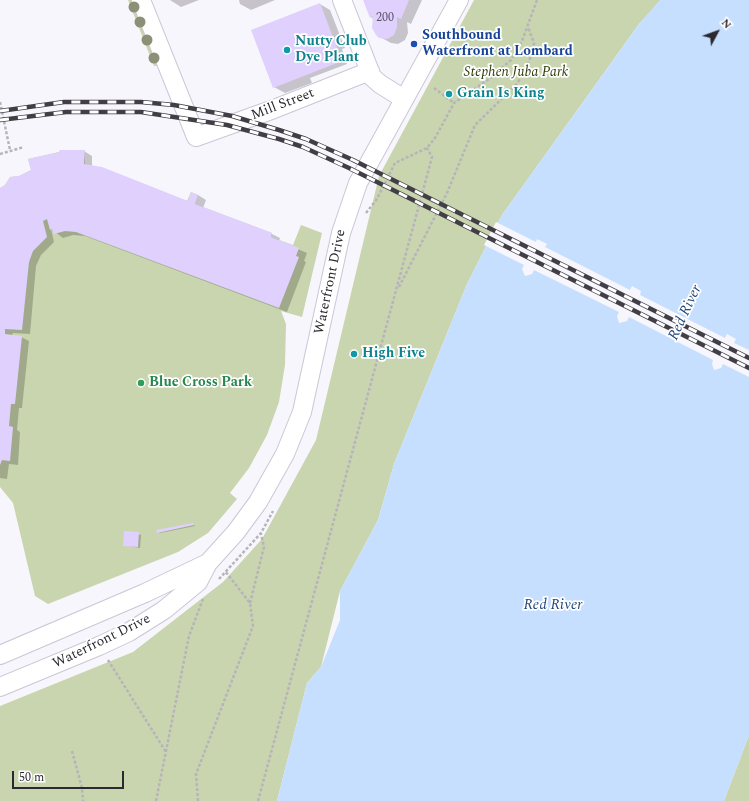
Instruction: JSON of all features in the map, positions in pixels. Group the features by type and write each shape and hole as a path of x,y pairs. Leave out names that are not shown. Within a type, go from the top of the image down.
{"street":[{"name":"Mill Street","path":"141,0 196,137 274,109 370,71"},
{"path":"342,0 370,71 380,84 404,98"},
{"name":"Waterfront Drive","path":"0,687 64,663 145,622 180,598 195,585 208,563 236,532 258,502 285,454 297,427 306,397 340,233 348,208 364,171 459,0"},
{"name":"Waterfront Drive","path":"0,655 145,593 208,563"}],"path":[{"path":"364,216 377,199 395,163 427,148 435,138 454,103 489,79 511,60 519,48 537,0"},
{"path":"396,292 447,193 475,125 517,84 526,68 532,54 534,43 528,27"},
{"path":"434,88 454,103"},
{"path":"0,102 10,150"},
{"path":"0,154 24,146"},
{"path":"258,801 432,157 427,148"},
{"path":"250,603 226,572 261,533 275,508"},
{"path":"198,801 196,774 253,626 250,603 264,547 261,533"},
{"path":"156,801 189,636 205,593"},
{"path":"107,659 166,753"},
{"path":"72,751 82,788 83,801"}],"green space":[{"path":"128,0 136,0 160,63 157,66 154,66"},
{"name":"Stephen Juba Park","path":"474,0 661,0 639,24 502,215 467,284 394,464 378,520 340,591 321,667 307,683 277,801 0,801 0,706 133,652 223,582 262,539 316,440 379,176"},
{"name":"Blue Cross Park","path":"60,150 85,150 85,164 187,201 191,192 198,195 195,204 272,233 271,237 293,245 301,225 322,233 302,317 281,311 286,324 285,365 279,402 267,435 249,468 230,493 237,499 208,533 178,552 48,604 35,596 13,503 0,487 0,188 5,185 10,177 19,176 31,170 28,159 59,152"},
{"path":"749,735 749,801 724,801"}],"water":[{"name":"Red River","path":"660,0 749,0 749,735 724,801 277,801 307,683 321,667 340,620 340,591 378,520 394,464 467,284 502,215 639,24"}],"pier":[{"path":"496,222 536,242 537,239 547,244 545,247 630,290 632,286 641,291 640,295 725,338 727,334 736,339 734,343 749,350 749,377 723,364 721,368 714,370 712,364 713,360 629,317 627,321 619,323 617,316 619,312 534,270 532,274 525,276 522,269 524,265 484,245"}],"building":[{"path":"363,0 409,0 401,19 397,17 397,27 394,35 387,39 379,38 376,35 372,28 373,16 370,18"},
{"name":"Nutty Club Dye Plant","path":"320,3 342,61 273,88 251,30"},
{"path":"60,150 85,150 84,164 102,167 188,201 191,192 198,195 195,204 272,233 271,237 299,248 296,256 299,257 279,308 76,232 65,231 54,234 52,229 50,230 47,219 43,221 47,237 33,251 29,262 22,330 5,329 5,334 22,336 15,404 11,404 9,426 13,427 10,461 2,460 0,465 0,188 5,185 10,177 19,176 31,170 28,159 60,152"},
{"path":"193,523 194,525 157,533 156,530"},
{"path":"124,531 139,532 138,547 123,546"}],"railway":[{"path":"0,111 64,102 141,102 174,105 232,116 279,130 306,139 353,160 749,358"},
{"path":"0,120 66,112 141,112 227,125 279,139 303,147 349,168 749,368"}],"place":[{"name":"Southbound Waterfront at Lombard","path":"414,44"},
{"name":"Nutty Club Dye Plant","path":"287,50"},
{"name":"Grain Is King","path":"449,94"},
{"name":"High Five","path":"354,354"},
{"name":"Blue Cross Park","path":"141,383"}]}
